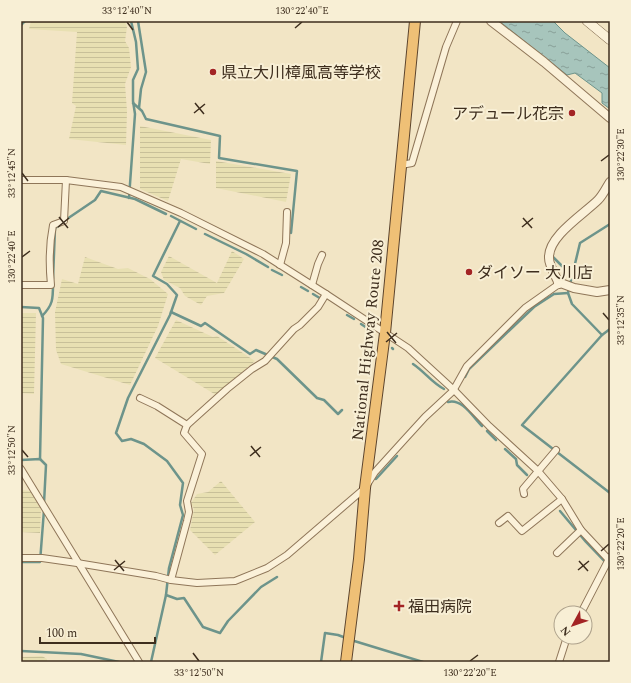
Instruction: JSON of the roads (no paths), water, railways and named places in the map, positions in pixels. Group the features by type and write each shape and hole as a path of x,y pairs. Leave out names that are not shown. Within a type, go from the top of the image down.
{"highway":[{"name":"National Highway Route 208","path":"346,662 359,559 365,488 385,333 415,21"}],"main road":[{"path":"587,21 610,40"}],"street":[{"path":"401,165 412,163 446,47 457,21"},
{"path":"491,21 544,62 610,118"},
{"path":"21,180 66,180 107,185 129,191 181,212 263,254 408,348 538,471 562,499 581,530 608,560 584,605"},
{"path":"21,285 51,285 50,240 53,225 64,221 66,180"},
{"path":"610,182 599,199 571,224 553,243 548,261 558,283 574,288 597,292 610,290"},
{"path":"280,265 286,243 287,212"},
{"path":"312,285 322,255"},
{"path":"21,558 40,558 77,563 197,583 235,581 267,568 287,555 365,488 375,472 425,417 453,390 467,366 525,308 558,283"},
{"path":"168,579 187,521 189,512 186,501 202,454 184,433 187,425 227,389 264,361 294,329 318,307 326,294"},
{"path":"140,398 157,406 187,425"},
{"path":"524,494 522,489 555,451"},
{"path":"21,469 77,563 139,662"},
{"path":"499,522 508,516 522,531 562,499"},
{"path":"558,553 581,530"},
{"path":"558,662 565,645"}],"water":[{"path":"499,21 553,21 565,33 610,68 610,109 602,103 602,93 575,73 567,75"}],"waterway":[{"path":"21,25 25,21"},
{"path":"129,198 135,114 133,101 133,80 138,69 136,42 131,21"},
{"path":"138,21 146,72 141,89 139,108"},
{"path":"133,103 142,111 146,119 220,136 219,158 297,171 291,233"},
{"path":"64,221 95,200 101,191 135,199 166,214"},
{"path":"171,216 196,229"},
{"path":"166,595 169,568 183,515 180,505 183,483 167,461 144,444 131,439 122,441 116,433 128,398 170,315 177,295 167,284 153,276 180,221"},
{"path":"602,335 572,304 568,293 580,243 610,224"},
{"path":"53,279 55,228 59,226"},
{"path":"205,234 246,254 268,267"},
{"path":"553,254 552,256 563,267"},
{"path":"272,270 282,275"},
{"path":"42,316 52,302 53,284"},
{"path":"301,287 308,291"},
{"path":"465,377 469,369 534,307 554,294 568,293"},
{"path":"313,294 323,300"},
{"path":"21,307 39,308 43,318 40,459"},
{"path":"171,312 201,326 205,323 250,354 256,350 277,359 317,398 324,400 338,414 342,410"},
{"path":"347,315 354,319"},
{"path":"361,324 373,332"},
{"path":"610,329 602,335 522,425 610,493"},
{"path":"413,364 444,389"},
{"path":"448,402 463,405 482,426"},
{"path":"487,431 496,440"},
{"path":"505,449 516,459 517,465 527,475"},
{"path":"376,479 397,456"},
{"path":"21,460 40,459 46,465 44,503"},
{"path":"21,562 40,562 44,510"},
{"path":"560,511 586,542 610,567"},
{"path":"151,662 166,595 177,599 184,598 203,627 220,633 228,621 261,587 277,577"},
{"path":"321,662 325,633 346,638"},
{"path":"351,640 423,662"},
{"path":"21,651 81,654 119,662"}],"place":[{"name":"県立大川樟風高等学校","path":"213,72"},
{"name":"アデュール花宗","path":"572,113"},
{"name":"ダイソー 大川店","path":"469,272"},
{"name":"福田病院","path":"399,606"}]}
